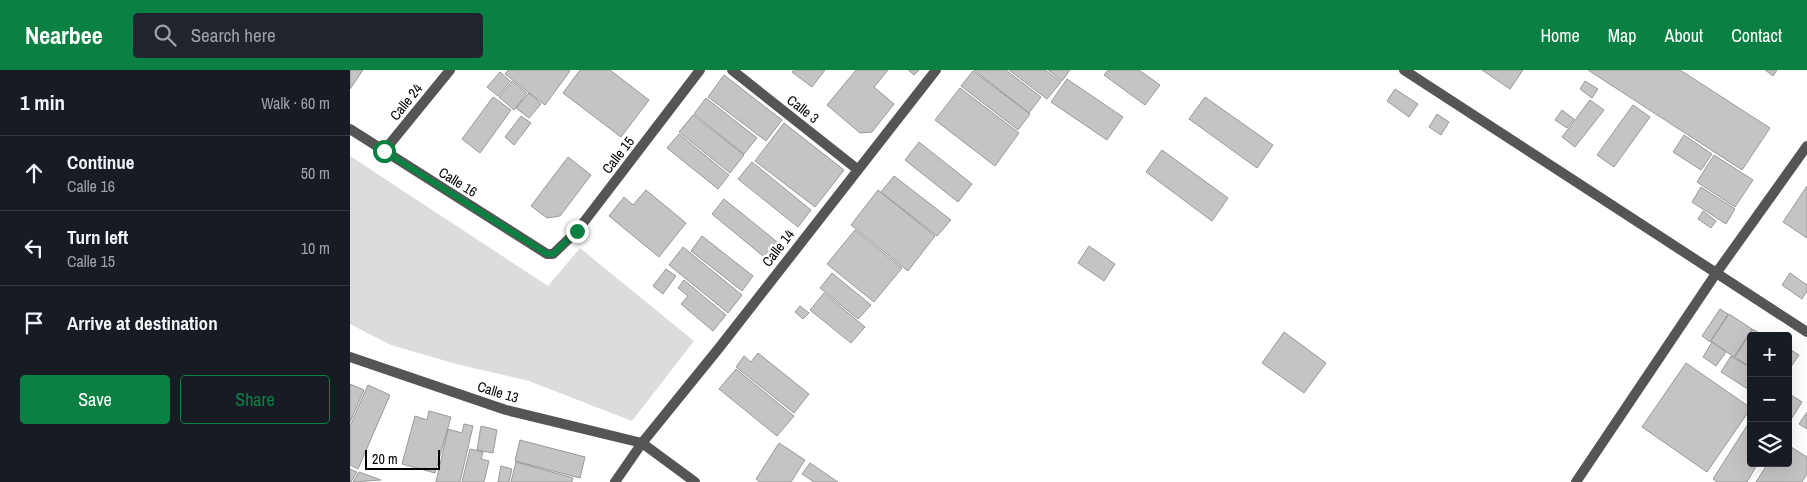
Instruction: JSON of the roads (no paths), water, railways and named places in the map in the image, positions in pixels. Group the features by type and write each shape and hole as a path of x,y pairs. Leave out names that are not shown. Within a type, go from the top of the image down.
{"street":[{"name":"Calle 24","path":"384,151 450,70"},
{"name":"Calle 15","path":"553,254 577,231 700,70"},
{"name":"Calle 3","path":"732,70 857,169"},
{"name":"Calle 14","path":"615,482 642,443 719,348 936,70"},
{"path":"1404,70 1807,332"},
{"name":"Calle 16","path":"350,129 547,254 553,254"},
{"path":"1576,482 1717,272 1807,146"},
{"name":"Calle 13","path":"350,356 506,410 642,443"},
{"path":"642,443 695,482"}]}
